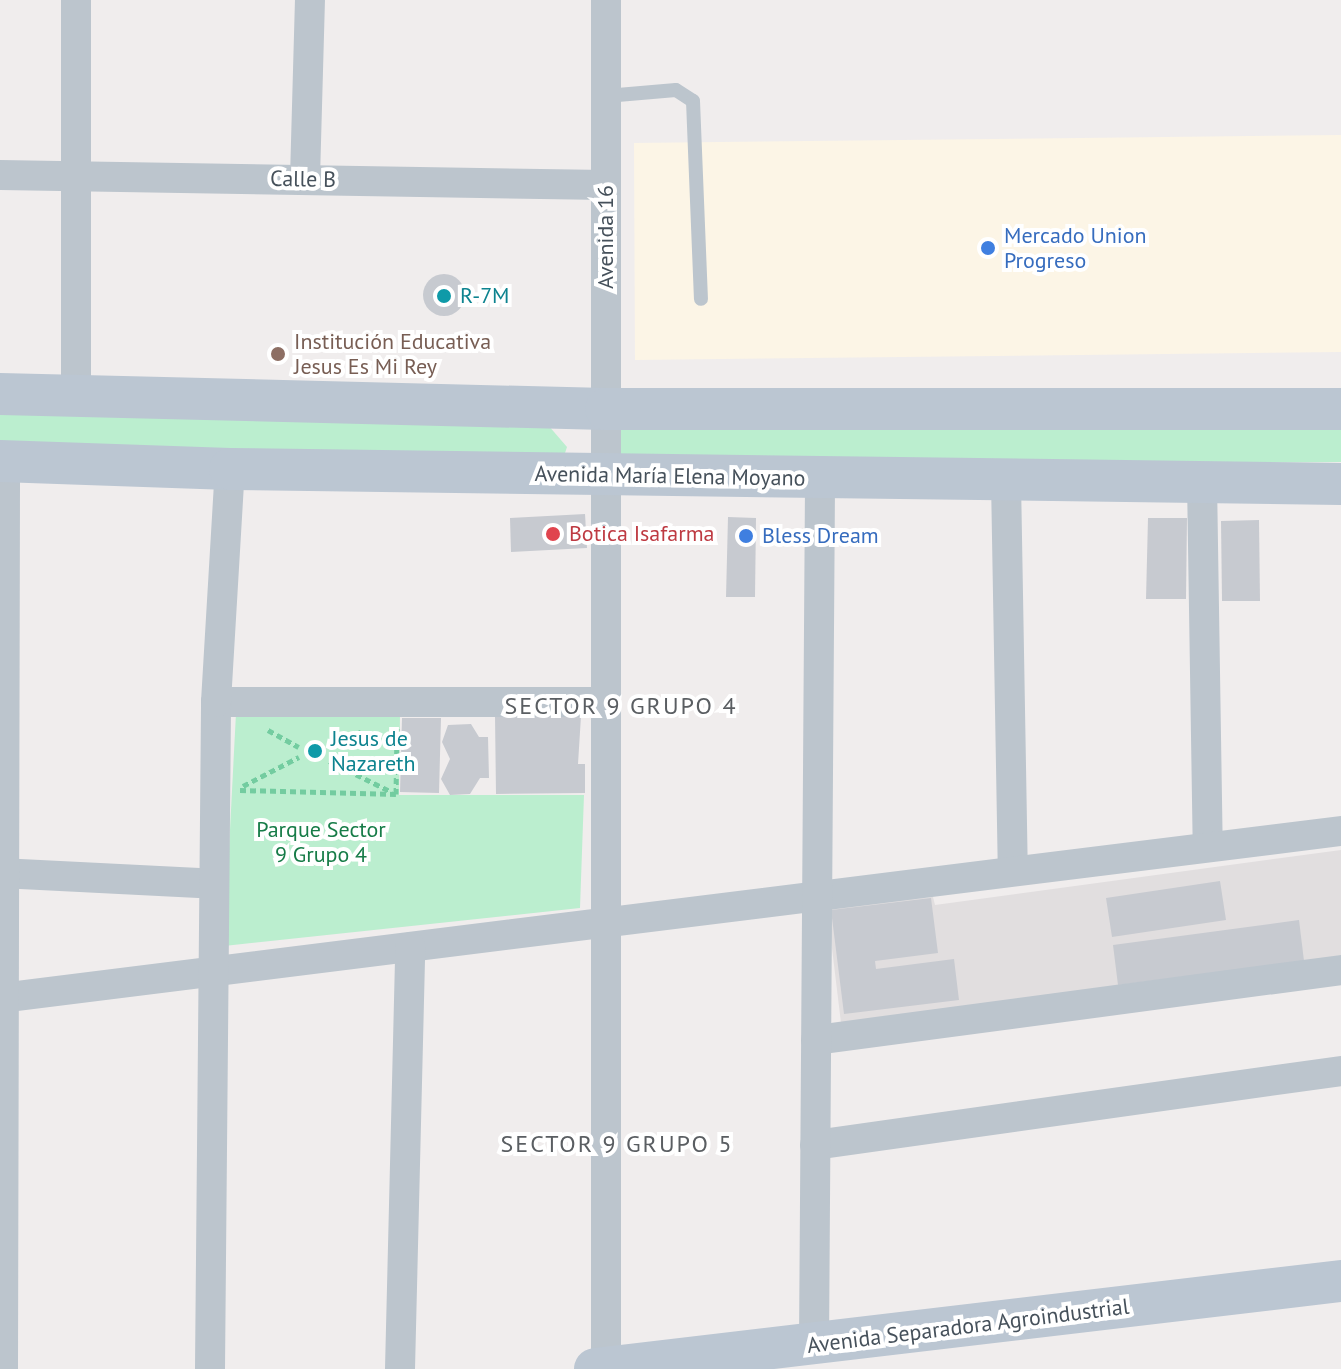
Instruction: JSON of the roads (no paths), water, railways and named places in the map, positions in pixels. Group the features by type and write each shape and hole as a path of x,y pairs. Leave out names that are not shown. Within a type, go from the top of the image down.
{"street":[{"path":"76,0 76,397"},
{"path":"305,178 310,0"},
{"name":"Avenida 16","path":"602,1369 606,0"},
{"name":"Calle B","path":"0,175 606,185"},
{"path":"0,394 606,409 1341,409"},
{"path":"3,461 0,873 3,1369"},
{"name":"Avenida María Elena Moyano","path":"3,461 230,469 1341,484"},
{"path":"210,1369 211,972 216,702 230,469"},
{"path":"820,478 815,1145 830,1357"},
{"path":"1006,480 1013,871"},
{"path":"1202,481 1208,846"},
{"path":"216,702 604,702"},
{"path":"0,998 1341,831"},
{"path":"0,873 214,884"},
{"path":"400,1369 410,947"},
{"path":"816,1040 1341,970"},
{"path":"815,1145 1341,1071"},
{"name":"Avenida Separadora Agroindustrial","path":"830,1357 1341,1281"},
{"name":"Avenida Separadora Agroindustrial","path":"602,1369 830,1357 1341,1304"}],"lane":[{"path":"606,96 676,90 693,101 701,299"}],"place":[{"name":"Mercado Union Progreso","path":"988,248"},
{"name":"R-7M","path":"444,296"},
{"name":"Institución Educativa Jesus Es Mi Rey","path":"278,354"},
{"name":"Botica Isafarma","path":"553,534"},
{"name":"Bless Dream","path":"746,536"},
{"name":"Jesus de Nazareth","path":"315,751"}],"district":[{"name":"SECTOR 9 GRUPO 4","path":"621,706"},
{"name":"SECTOR 9 GRUPO 5","path":"617,1144"}],"park label":[{"name":"Parque Sector 9 Grupo 4","path":"321,842"}]}
